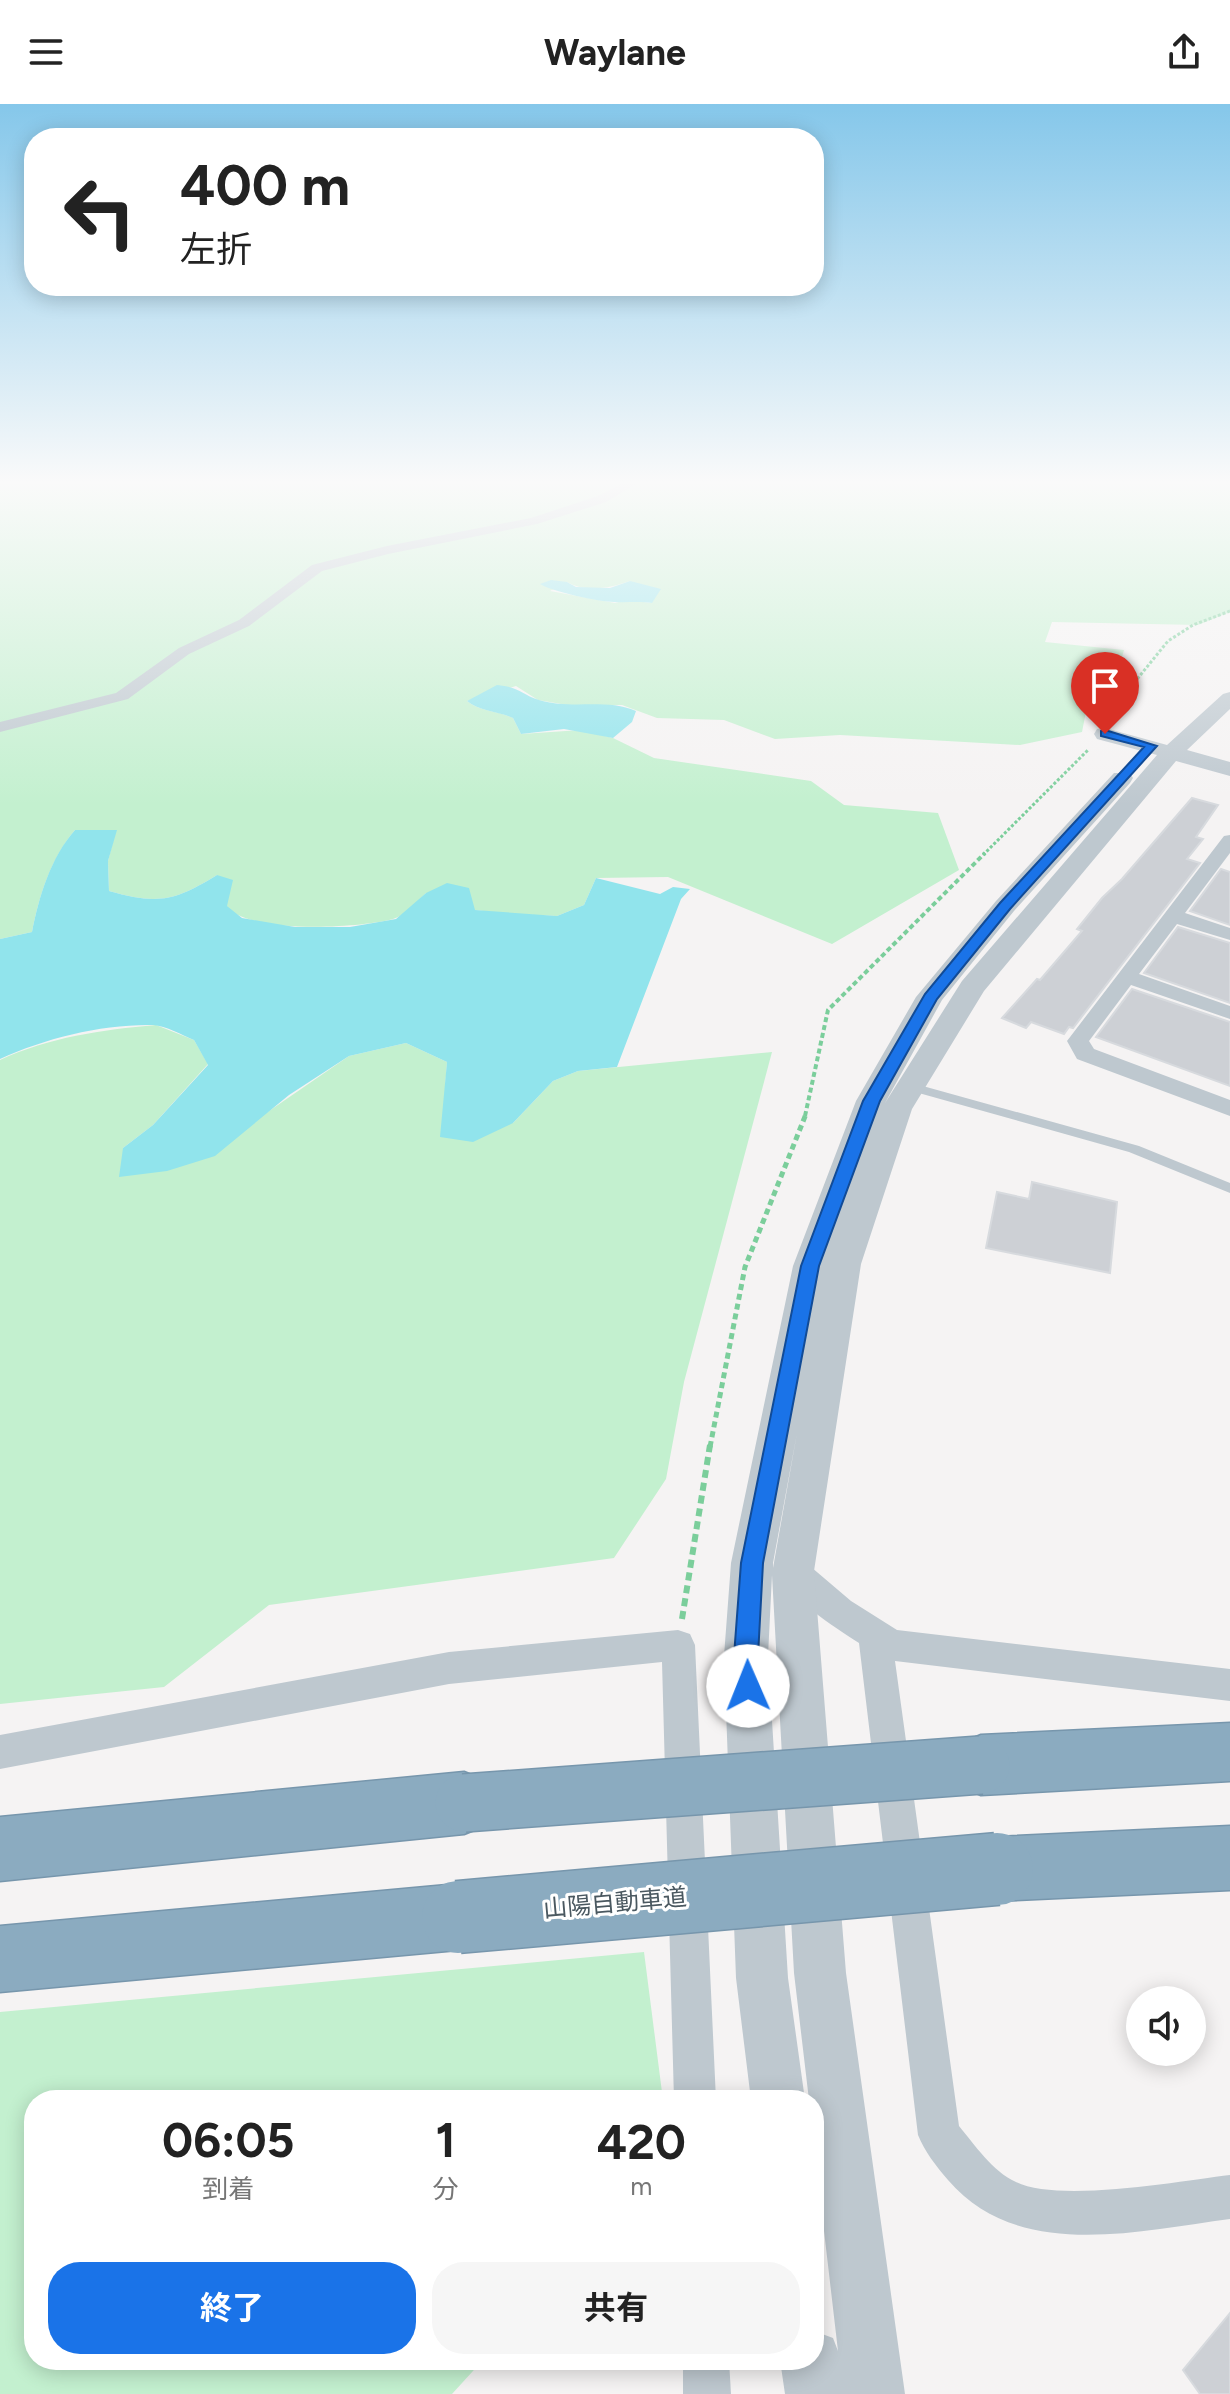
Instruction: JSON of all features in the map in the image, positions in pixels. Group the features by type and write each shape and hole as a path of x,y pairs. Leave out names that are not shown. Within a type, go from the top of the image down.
{"highway":[{"path":"0,1849 464,1803 981,1765 1230,1752"},
{"name":"山陽自動車道","path":"0,1959 997,1869 1230,1858"}],"street":[{"path":"0,727 122,696 159,666 244,623 287,591"},
{"path":"874,2394 820,1973 793,1571 844,1264 897,1109 972,987 1162,749 1194,701 1230,677"},
{"path":"777,2090 762,1978 746,1656 752,1563 810,1266 871,1101 930,997 1005,906 1162,749 1230,698"},
{"path":"1105,734 1230,769"},
{"path":"1230,840 1223,860 1173,916 1078,1041 1085,1054 1230,1108"},
{"path":"1173,916 1230,934"},
{"path":"1127,977 1230,1013"},
{"path":"793,1571 839,1612 891,1645 1230,1685"},
{"path":"875,1634 939,2135 969,2172 1000,2198 1039,2211 1091,2211 1230,2197"},
{"path":"0,1752 449,1668 678,1645 695,2090"},
{"path":"706,2370 707,2394"},
{"path":"812,2370 816,2394"}],"lane":[{"path":"912,1087 1134,1149 1230,1188"}],"green space":[{"path":"0,591 550,591 615,603 627,600 652,603 640,591 1230,591 1230,612 1198,625 1052,622 1045,642 1124,650 1118,671 1091,686 1082,732 1020,745 840,735 775,739 724,720 657,718 622,705 567,705 538,700 516,686 467,701 513,718 521,734 581,730 613,738 654,758 811,781 844,805 938,813 959,870 832,944 668,877 596,878 584,905 557,916 475,910 426,893 406,912 393,919 356,925 279,925 237,915 224,902 217,875 166,898 141,898 109,891 108,861 116,830 75,830 47,878 32,932 0,939"},
{"path":"156,1025 194,1040 208,1064 153,1125 123,1148 256,1120 349,1056 406,1043 447,1062 445,1088 513,1123 553,1081 578,1071 772,1052 684,1382 666,1479 614,1558 269,1605 164,1687 0,1704 0,1060 76,1036"},
{"path":"644,1952 662,2090 24,2090 24,2370 474,2370 452,2394 0,2394 0,2012"}],"water":[{"path":"557,591 660,591 652,603 607,602"},
{"path":"497,685 511,687 551,703 613,705 636,711 632,722 613,738 564,729 521,734 513,718 467,701"},
{"path":"75,830 117,830 108,861 109,891 141,898 166,898 217,875 233,880 227,906 242,918 295,927 350,927 396,919 426,893 447,883 469,888 475,910 557,916 584,905 596,878 660,894 673,887 690,889 681,899 617,1067 578,1071 553,1081 513,1123 473,1142 440,1137 447,1062 406,1043 349,1056 289,1095 215,1156 167,1171 119,1177 123,1148 153,1125 208,1065 194,1040 158,1026 134,1025 55,1039 0,1059 0,939 32,932 47,878 59,852"}],"building":[{"path":"1192,798 1218,805 1196,837 1203,839 1187,859 1200,863 1073,1028 1069,1027 1064,1034 1031,1022 1026,1028 1002,1018 1037,979 1040,980 1082,931 1077,929 1102,898"},
{"path":"1221,869 1230,872 1230,925 1190,911"},
{"path":"1178,927 1230,943 1230,1003 1144,973"},
{"path":"1132,989 1230,1022 1230,1086 1096,1037"},
{"path":"1032,1182 1117,1202 1110,1273 986,1248 997,1192 1029,1199"},
{"path":"1230,2313 1230,2394 1200,2394 1183,2370"}],"route":[{"path":"748,1686 746,1656 752,1563 810,1266 871,1101 930,997 1005,906 1151,746 1105,734"}]}
